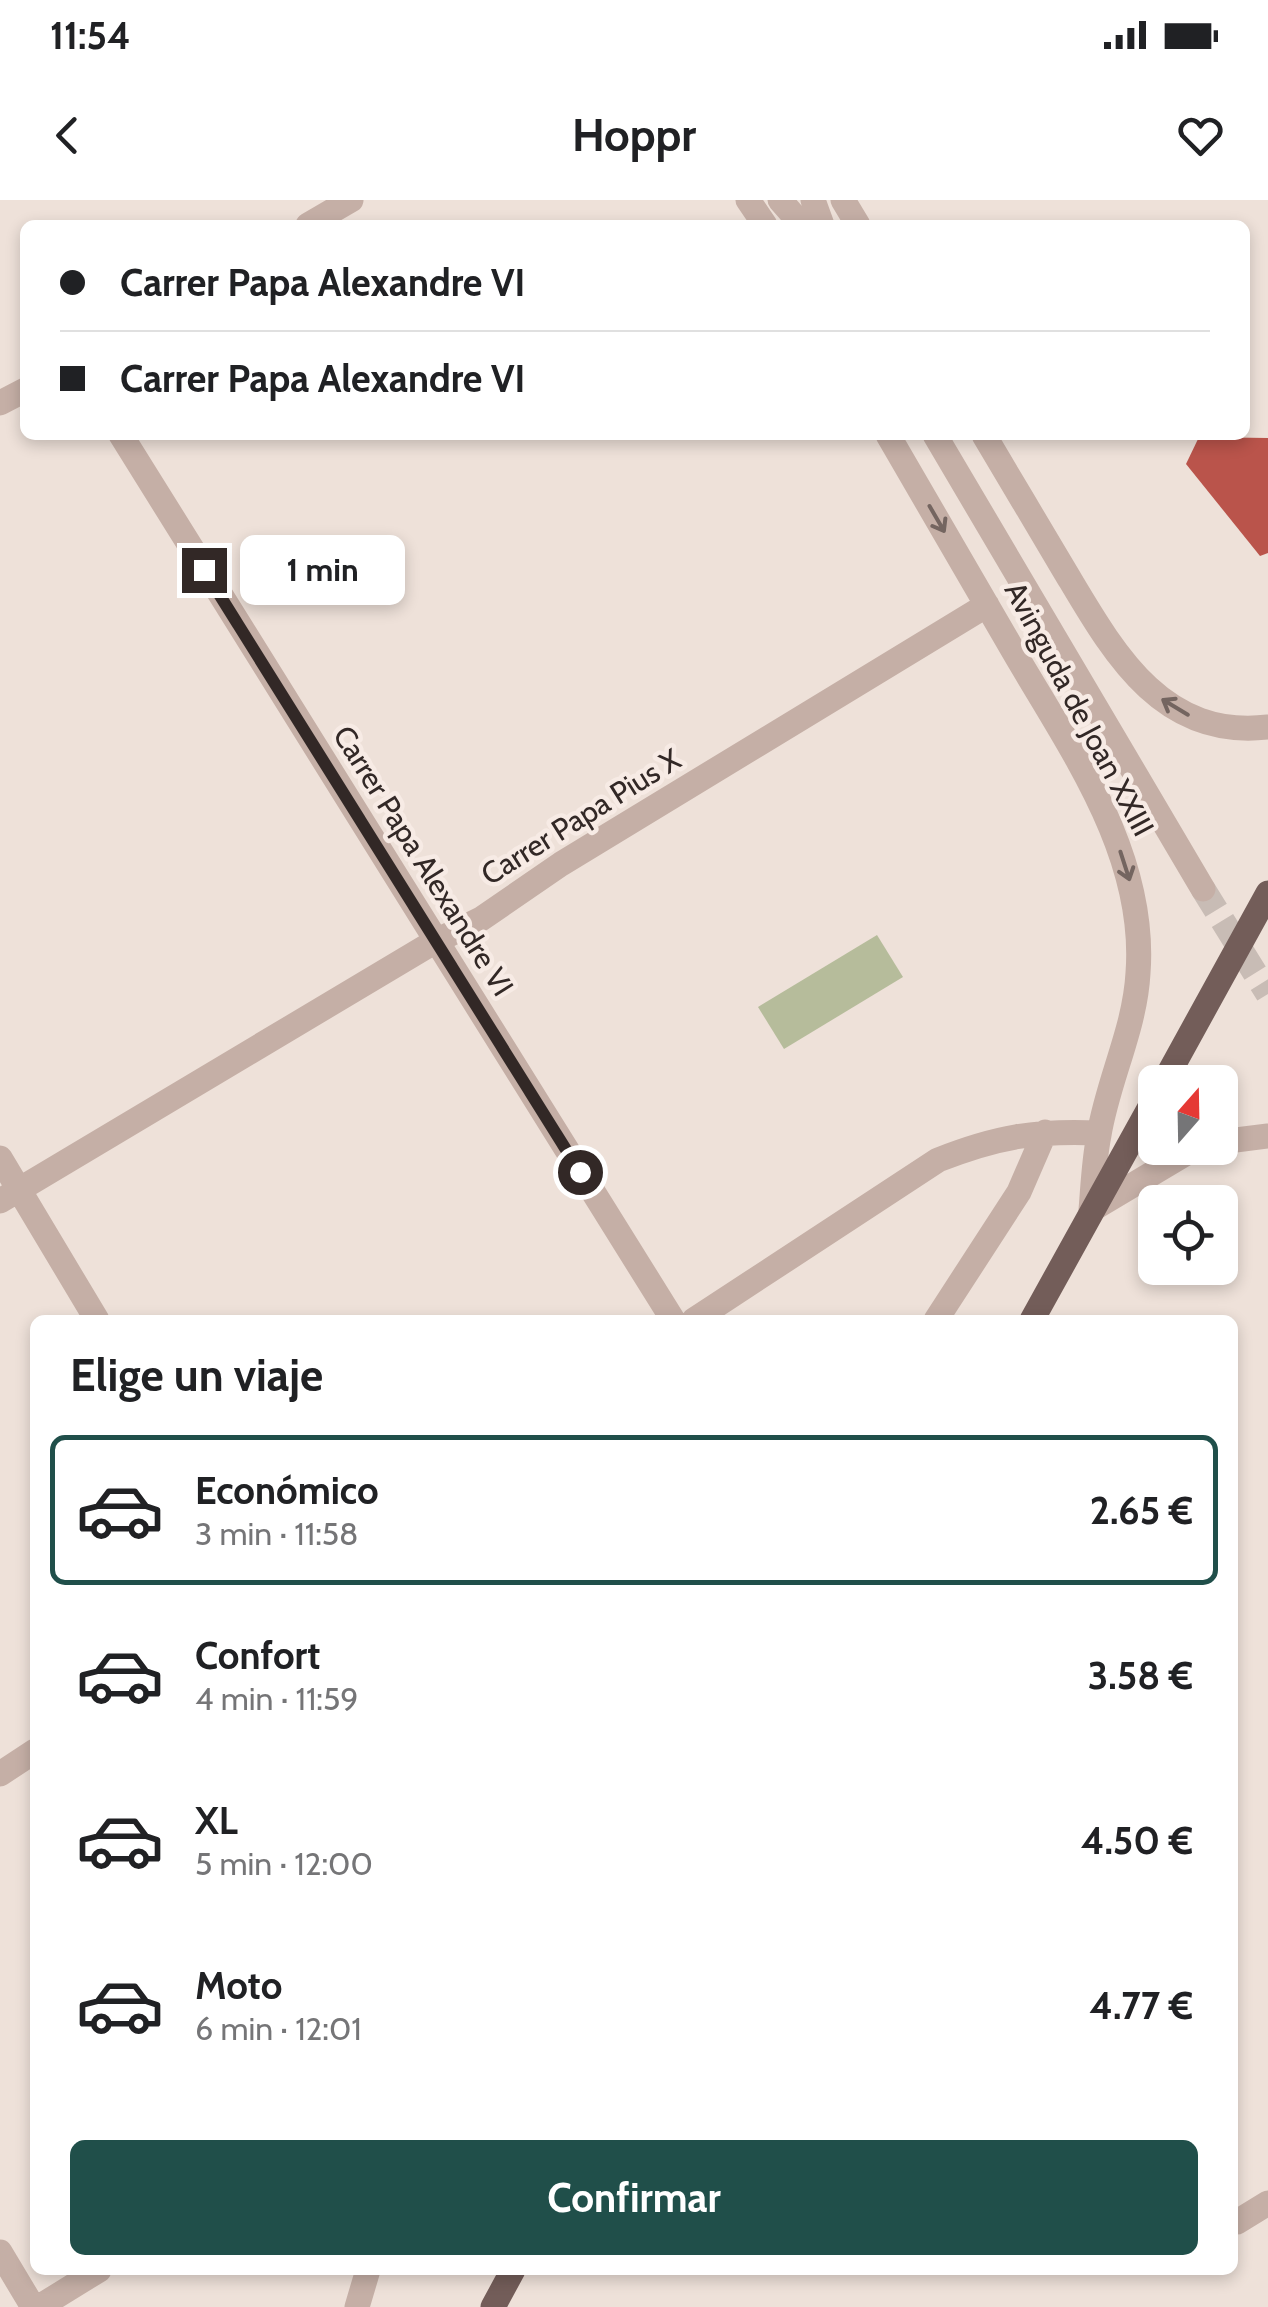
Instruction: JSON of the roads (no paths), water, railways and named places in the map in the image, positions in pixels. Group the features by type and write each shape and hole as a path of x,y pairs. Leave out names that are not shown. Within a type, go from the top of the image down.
{"main road":[{"path":"1173,1065 1268,893"},
{"path":"1035,1315 1138,1128"},
{"path":"493,2307 510,2275"}],"street":[{"path":"316,220 350,200"},
{"path":"780,200 798,220"},
{"name":"Carrer Papa Alexandre VI","path":"124,440 670,1315"},
{"name":"Avinguda de Joan XXIII","path":"891,440 1112,827 1129,876 1138,925 1138,973 1132,1016 1099,1134 1091,1210"},
{"name":"Avinguda de Joan XXIII","path":"938,440 1203,889"},
{"name":"Avinguda de Joan XXIII","path":"987,440 1110,646 1141,683 1176,710 1214,725 1268,727"},
{"name":"Carrer Papa Pius X","path":"10,1196 434,942 481,918 561,864 987,605"},
{"path":"939,1315 1019,1192 1045,1132"},
{"path":"702,1315 938,1160 978,1144 1045,1132 1099,1134"},
{"path":"1238,1140 1268,1136"},
{"path":"0,1158 10,1196 93,1315"},
{"path":"1091,1210 1166,1165"},
{"path":"0,1774 30,1754"},
{"path":"1238,2221 1268,2202"},
{"path":"0,2252 31,2306 90,2275"},
{"path":"358,2307 367,2275"}],"tunnel":[{"path":"1203,889 1268,994"}]}
